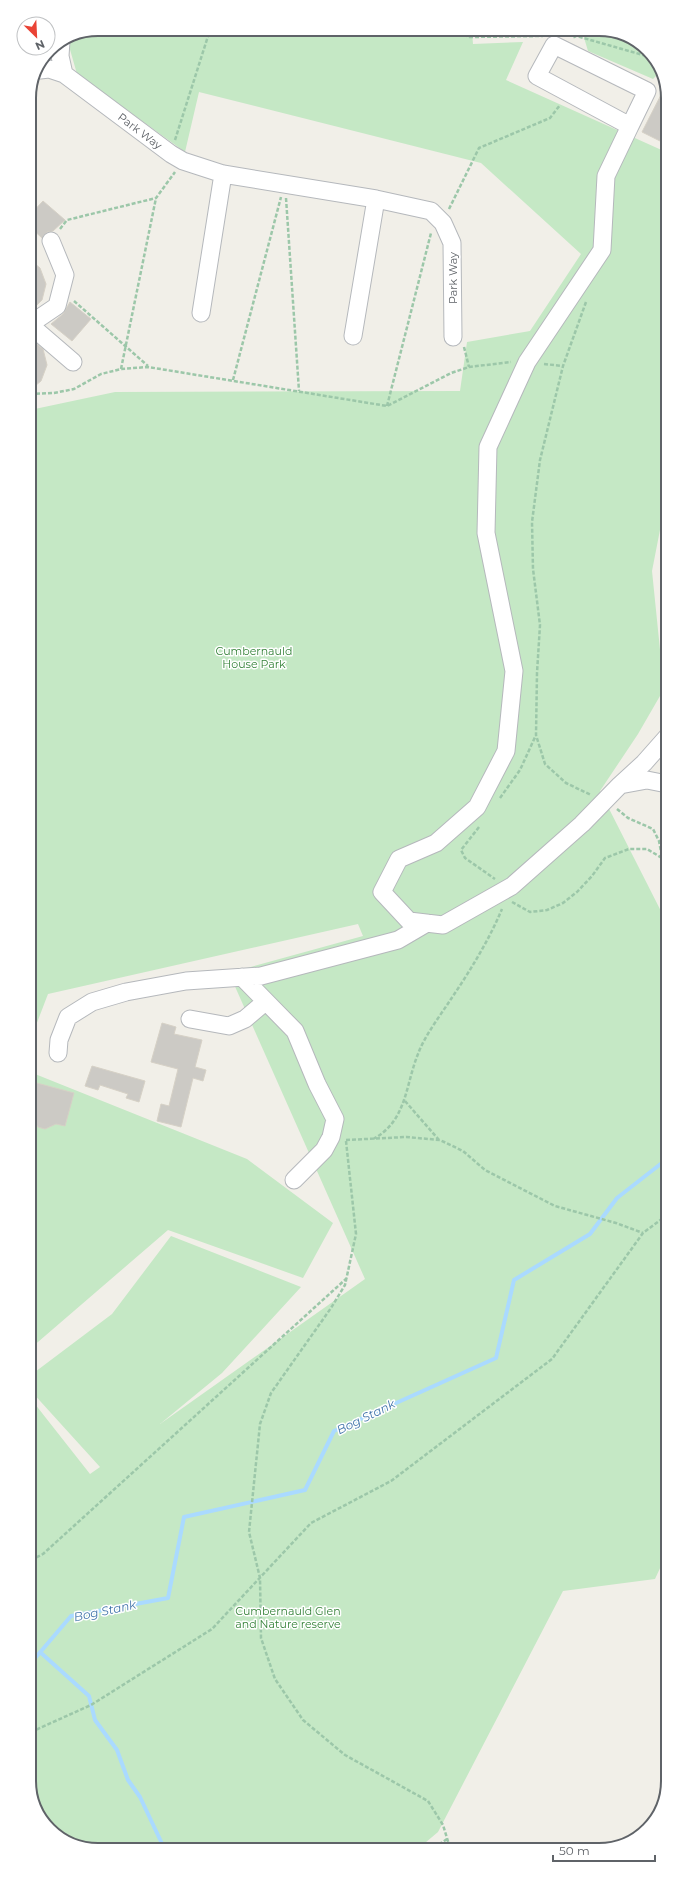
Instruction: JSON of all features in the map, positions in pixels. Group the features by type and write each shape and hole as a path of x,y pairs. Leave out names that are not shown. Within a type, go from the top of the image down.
{"street":[{"path":"627,130 537,76 554,45 584,62 647,91 606,176 602,250 527,362 488,447 486,533 514,671 506,751 477,807 436,843 399,859 382,892 409,921 443,925 506,893 582,824 644,763 661,743"},
{"path":"60,49 60,56 64,74"},
{"name":"Park Way","path":"43,70 49,69 64,74 177,157 223,174 376,199 431,211 442,223 452,243 453,337"},
{"path":"201,313 223,174"},
{"path":"353,336 376,199"},
{"path":"36,321 57,306 65,275 51,241"},
{"path":"36,330 73,362"},
{"path":"620,785 647,780 661,783"},
{"path":"58,1053 59,1040 68,1017 92,1002 126,992 186,981 261,976 398,940 427,923"},
{"path":"242,977 265,1002 296,1031 317,1084 335,1119 331,1137 324,1150 294,1180"},
{"path":"190,1019 229,1026 245,1019 265,1002"}],"path":[{"path":"121,368 156,198 177,157 208,36"},
{"path":"386,406 431,232 442,223 478,148 550,118 568,94"},
{"path":"233,380 285,183"},
{"path":"285,183 299,391"},
{"path":"51,241 68,220 156,198"},
{"path":"61,290 148,367"},
{"path":"466,348 469,367"},
{"path":"36,394 54,393 74,389 101,374 121,368 148,367 386,406 451,374 469,367 499,363 527,362 563,366 540,460 532,522 533,568 540,625 537,673 536,735 545,764 566,783 606,799 628,818 653,829 659,840 661,851"},
{"path":"465,858 530,912 547,910 563,903 577,892 592,876 605,858 629,849 648,849 661,856"},
{"path":"372,1140 385,1133 405,1101 411,1071 418,1052 479,954 497,920 506,893"},
{"path":"405,1101 440,1140"},
{"path":"335,1119 346,1140 356,1234 345,1285 331,1308 271,1393 260,1424 249,1532 260,1578 261,1638 275,1679 302,1720 345,1754 382,1773 428,1801 443,1824 448,1843"},
{"path":"346,1140 372,1140 406,1137 440,1140 463,1151 485,1170 555,1206 611,1221 643,1233"},
{"path":"36,1730 91,1705 212,1629 311,1523 391,1481 552,1359 643,1233 661,1220"},
{"path":"36,1558 44,1554 347,1277"},
{"path":"441,1843 447,1839"}],"green space":[{"path":"98,36 472,36 473,44 523,42 506,80 661,150 661,525 652,571 661,660 661,694 638,734 600,791 661,911 661,1566 655,1579 563,1591 438,1832 425,1843 94,1843 78,1840 60,1830 47,1815 38,1797 36,1780 36,1405 90,1474 100,1467 36,1397 36,1371 112,1314 171,1236 301,1287 222,1373 160,1424 365,1279 229,973 363,936 358,924 48,994 36,1025 36,409 115,392 460,391 467,342 530,331 581,254 481,163 199,92 185,152 77,74 69,46 71,42 78,39"},
{"path":"584,36 603,36 619,39 643,54 657,75 653,79 588,51"},
{"path":"36,1074 247,1159 333,1223 303,1278 168,1230 36,1344"}],"building":[{"path":"661,95 661,142 642,132"},
{"path":"43,201 65,220 53,231 47,232 42,238 36,232 36,208"},
{"path":"36,265 40,268 46,284 42,300 36,306"},
{"path":"70,302 91,319 72,341 51,324 63,314"},
{"path":"36,344 43,349 47,365 41,381 36,385"},
{"path":"162,1023 176,1027 174,1034 202,1040 195,1067 206,1070 203,1081 193,1078 181,1127 157,1121 161,1104 169,1106 178,1069 151,1062"},
{"path":"92,1066 145,1081 139,1102 126,1098 128,1094 100,1085 98,1090 85,1086"},
{"path":"36,1083 74,1093 65,1126 56,1124 45,1129 38,1127 36,1124"}],"waterway":[{"name":"Bog Stank","path":"36,1657 71,1616 168,1598 184,1517 305,1490 334,1431 496,1358 514,1280 590,1234 617,1198 661,1164"},
{"path":"40,1652 89,1696 95,1720 117,1750 128,1780 140,1797 162,1843"}],"park label":[{"name":"Cumbernauld House Park","path":"254,657"},
{"name":"Cumbernauld Glen and Nature reserve","path":"288,1617"}]}
